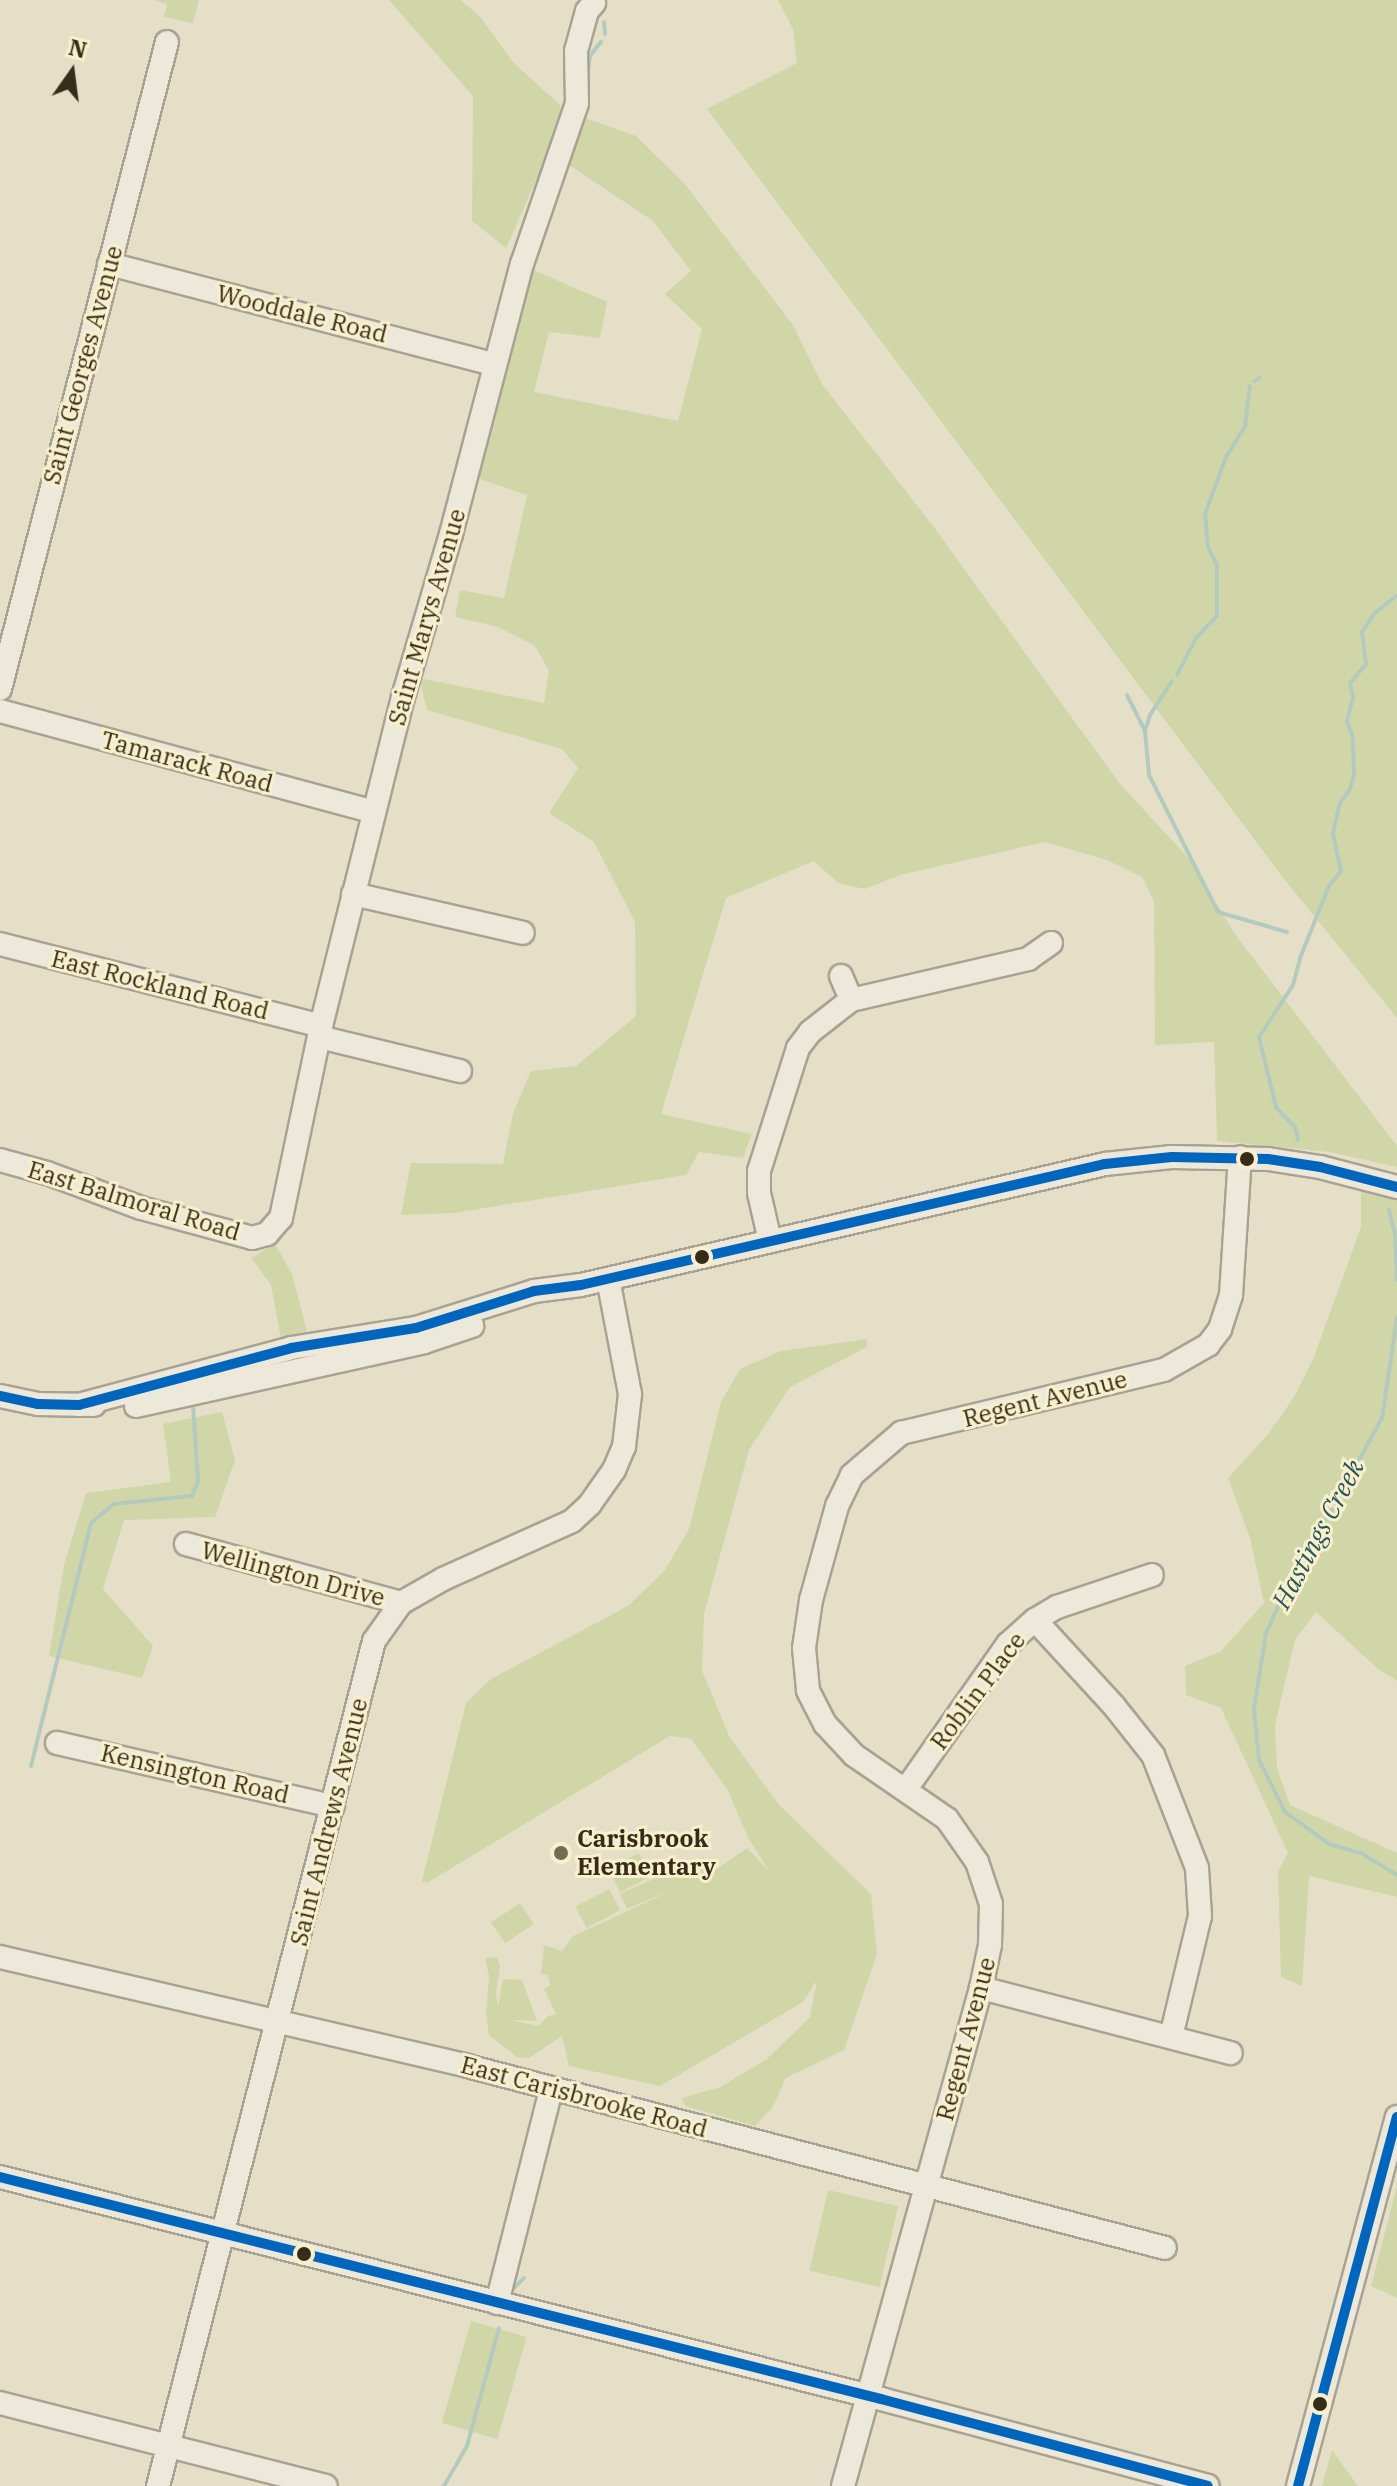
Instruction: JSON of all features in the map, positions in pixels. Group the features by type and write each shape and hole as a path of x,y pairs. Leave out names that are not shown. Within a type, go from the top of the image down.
{"street":[{"name":"Saint Marys Avenue","path":"267,1234 285,1210 320,1032 353,894 522,264 577,103 576,51 587,11 594,3"},
{"name":"Saint Georges Avenue","path":"0,689 167,42"},
{"name":"Wooddale Road","path":"109,264 494,364"},
{"name":"Tamarack Road","path":"0,711 374,812"},
{"path":"353,894 523,933"},
{"path":"770,1241 759,1193 759,1171 798,1048 821,1020 851,1000 1028,959 1051,943"},
{"name":"East Rockland Road","path":"0,944 460,1071"},
{"path":"841,976 851,1000"},
{"path":"0,1396 38,1404 79,1405 291,1348 416,1328 534,1291 608,1279 1105,1164 1172,1157 1240,1157 1320,1167 1397,1187"},
{"name":"Regent Avenue","path":"843,2486 981,1988 990,1945 991,1904 977,1862 947,1819 854,1755 825,1724 808,1690 804,1648 811,1600 837,1506 852,1475 901,1433 1164,1370 1208,1345 1220,1329 1231,1295 1240,1157"},
{"name":"East Balmoral Road","path":"0,1160 47,1173 141,1208 252,1238 267,1234"},
{"name":"Saint Andrews Avenue","path":"158,2486 374,1641 401,1603 443,1579 572,1521 590,1504 614,1470 624,1447 630,1394 608,1279"},
{"name":"Wellington Drive","path":"186,1544 401,1603"},
{"name":"Roblin Place","path":"906,1789 1008,1644 1035,1620 1057,1607 1152,1575"},
{"path":"1035,1620 1114,1706 1153,1755 1197,1868 1200,1916 1171,2037"},
{"name":"Kensington Road","path":"57,1743 333,1806"},
{"name":"East Carisbrooke Road","path":"0,1957 551,2089 1165,2248"},
{"path":"981,1988 1231,2053"},
{"path":"497,2303 551,2089"},
{"path":"1298,2486 1397,2117"},
{"path":"0,2177 869,2396 1208,2486"},
{"path":"0,2403 326,2486"}],"green space":[{"path":"153,0 199,0 193,23 164,17 167,4"},
{"path":"389,0 461,0 481,18 513,62 561,106 549,151 506,248 472,221 473,96"},
{"path":"778,0 1397,0 1397,1018 1284,879 707,109 797,63 793,29"},
{"path":"580,116 636,136 684,183 793,325 822,384 933,526 1120,784 1193,863 1234,933 1397,1146 1397,1167 1329,1152 1217,1141 1214,1042 1155,1045 1154,901 1142,877 1107,860 1045,842 900,875 865,889 838,883 814,861 726,898 661,1114 752,1134 743,1158 699,1152 686,1175 454,1213 401,1215 411,1163 503,1164 513,1113 531,1071 576,1066 636,1016 635,922 594,842 549,813 578,768 562,749 427,710 419,678 544,703 549,671 535,646 498,627 455,617 460,590 504,598 527,495 477,478 531,269 607,302 600,338 549,332 534,392 678,421 702,329 665,294 691,271 653,221 569,165"},
{"path":"1361,1192 1397,1200 1397,1681 1378,1669 1316,1612 1295,1640 1275,1725 1277,1768 1290,1805 1397,1853 1397,1897 1309,1876 1302,1986 1281,1977 1278,1872 1288,1853 1221,1708 1186,1695 1185,1666 1221,1651 1264,1603 1250,1538 1228,1478 1269,1433 1294,1397 1314,1357 1361,1227"},
{"path":"275,1244 292,1274 307,1331 281,1339 271,1285 251,1258"},
{"path":"867,1339 867,1347 790,1387 749,1450 704,1614 702,1671 730,1738 780,1806 871,1894 877,1954 844,2050 786,2078 772,2108 755,2126 685,2106 682,2098 720,2087 767,2059 810,2017 817,1980 803,2002 660,2086 569,2066 562,2036 529,2058 517,2057 489,2035 486,2013 489,1976 485,1958 497,1957 500,1966 496,1993 498,2008 503,1979 522,1980 537,2021 511,2020 538,2026 548,2016 556,2014 544,1989 550,1985 548,1975 541,1974 544,1945 562,1951 573,1936 675,1889 627,1909 620,1894 703,1857 711,1873 747,1848 769,1871 749,1839 727,1789 691,1739 670,1736 427,1883 422,1881 466,1703 491,1679 628,1606 665,1570 689,1529 721,1402 740,1369 781,1351"},
{"path":"222,1412 235,1460 215,1517 124,1520 103,1589 153,1646 142,1678 49,1656 64,1565 86,1493 171,1482 163,1424"},
{"path":"639,1853 651,1876 620,1892 608,1869"},
{"path":"609,1889 620,1910 587,1928 575,1907"},
{"path":"520,1903 534,1924 505,1943 491,1923"},
{"path":"1397,2186 1397,2298 1371,2286"},
{"path":"828,2190 898,2206 879,2287 809,2271"},
{"path":"471,2321 527,2337 498,2439 442,2423"},
{"path":"1332,2450 1358,2486 1322,2486"}],"waterway":[{"path":"604,22 605,34"},
{"path":"587,79 590,56 601,42"},
{"path":"1255,381 1260,377"},
{"path":"1177,675 1196,638 1217,616 1217,565 1208,547 1205,514 1226,457 1245,426 1250,386"},
{"path":"1298,1140 1295,1127 1276,1107 1259,1037 1293,985 1300,958 1329,886 1341,871 1333,833 1340,803 1350,789 1354,774 1353,738 1347,721 1353,697 1350,683 1366,664 1362,632 1375,613 1397,595"},
{"path":"1145,731 1150,715 1172,681"},
{"path":"1127,695 1145,731 1149,775 1218,912 1287,932"},
{"name":"Hastings Creek","path":"1389,1210 1395,1234 1397,1280"},
{"name":"Hastings Creek","path":"1397,1317 1382,1418 1330,1513 1306,1545 1266,1633 1254,1709 1259,1760 1285,1812 1329,1844 1361,1853 1397,1875"},
{"path":"31,1766 91,1523 114,1504 192,1496 198,1481 193,1406"},
{"path":"509,2293 524,2278"},
{"path":"444,2486 467,2446 499,2328"}],"transit line":[{"path":"0,1396 38,1404 79,1405 291,1348 416,1328 534,1291 581,1285 1105,1164 1172,1157 1268,1159 1320,1167 1397,1187"},
{"path":"1298,2486 1397,2117"},
{"path":"0,2177 881,2399 1208,2486"}],"place":[{"name":"Carisbrook Elementary","path":"561,1853"}]}
